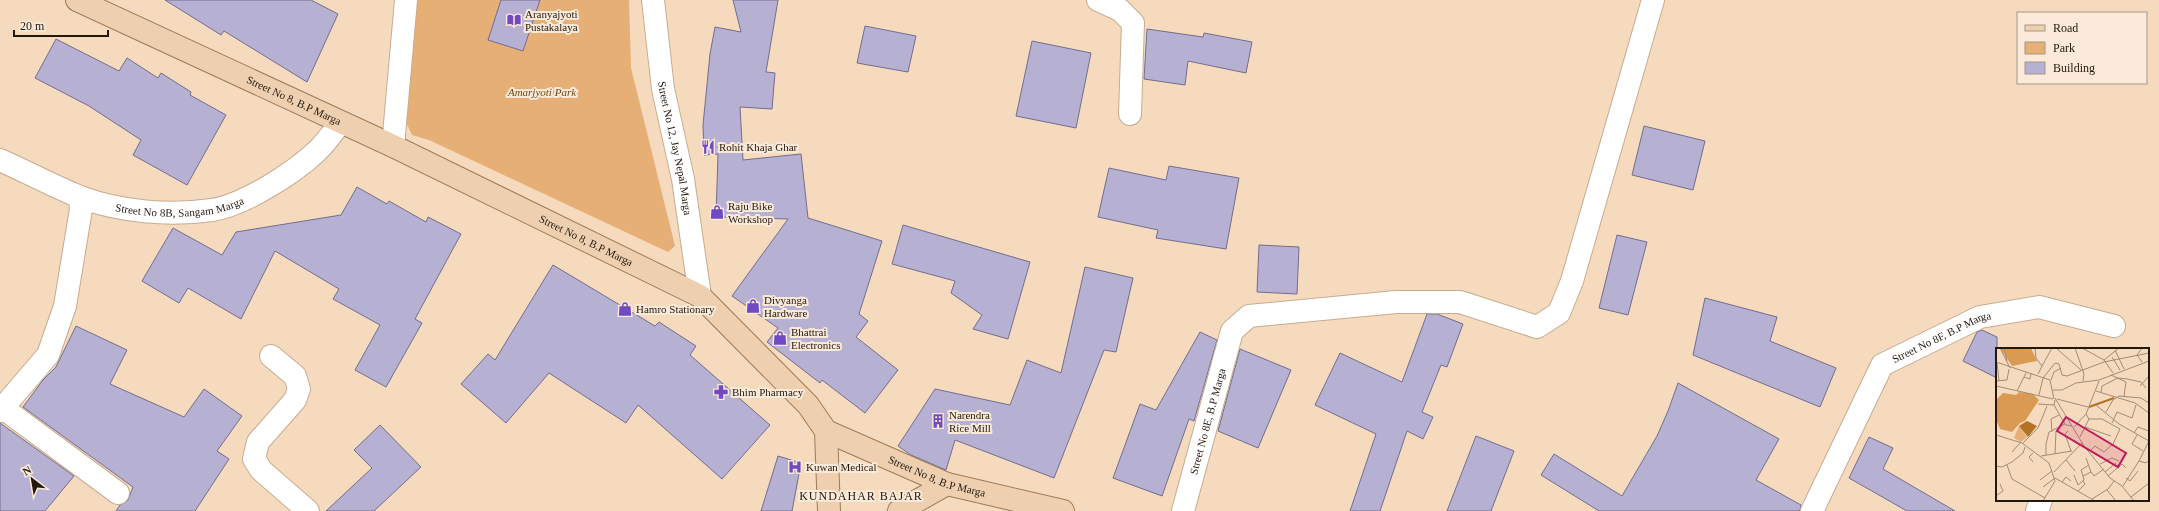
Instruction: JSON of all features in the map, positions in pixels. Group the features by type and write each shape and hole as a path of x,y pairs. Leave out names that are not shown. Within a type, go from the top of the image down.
{"main road":[{"name":"Street No 8, B.P Marga","path":"76,0 340,123 394,146 700,296 808,405 826,431 947,484 1063,511"},
{"path":"826,431 828,511"},
{"path":"899,511 947,484"}],"street":[{"path":"394,146 406,0"},
{"name":"Street No 12, Jay Nepal Marga","path":"653,0 663,89 683,179 700,296"},
{"path":"1098,0 1120,10 1133,23 1130,114"},
{"name":"Street No 8E, B.P Marga","path":"1183,511 1232,331 1249,316 1396,302 1460,302 1537,327 1559,313 1572,281 1653,0"},
{"name":"Street No 8B, Sangam Marga","path":"0,160 80,197 128,210 174,212 213,210 234,202 279,180 318,150 340,123"},
{"path":"80,197 81,209 65,306 48,355 2,410 118,493"},
{"name":"Street No 8F, B.P Marga","path":"1812,511 1882,365 1980,317 2039,307 2114,326"},
{"path":"271,356 295,376 299,389 295,400 258,442 254,459 261,470 308,511"},
{"path":"2037,511 2041,501"}],"green space":[{"name":"Amarjyoti Park","path":"417,0 629,0 631,68 675,246 668,252 429,140 412,135 406,122"}],"building":[{"path":"165,0 311,0 338,14 307,82 224,31 221,35"},
{"name":"Aranyajyoti Pustakalaya","path":"501,0 540,0 523,51 488,40"},
{"path":"733,0 778,0 766,72 775,73 772,109 740,107 743,160 801,154 808,218 882,241 859,314 868,321 856,337 898,370 865,413 822,380 820,383 767,342 778,328 732,296 788,219 716,217 718,154 704,155 703,125 710,54 715,27 741,32"},
{"path":"865,26 916,36 908,72 857,63"},
{"path":"1147,29 1203,37 1204,33 1252,42 1246,73 1188,61 1185,85 1144,79"},
{"path":"56,39 119,71 127,58 158,78 161,73 191,92 190,95 226,115 187,185 133,155 141,140 89,106 35,78"},
{"path":"1032,41 1091,53 1076,128 1016,116"},
{"path":"1644,126 1705,141 1693,190 1632,175"},
{"path":"1169,166 1239,178 1226,249 1156,238 1158,230 1098,217 1109,168 1166,180"},
{"path":"357,187 387,204 389,201 426,222 428,217 461,234 415,319 422,323 386,387 355,370 380,325 333,299 339,289 275,251 241,319 188,288 179,303 142,281 173,228 222,255 236,232 341,215"},
{"path":"903,225 1030,262 1008,339 973,329 982,315 951,293 955,281 892,264"},
{"path":"1617,235 1647,242 1628,315 1599,308"},
{"path":"1259,245 1299,247 1297,294 1257,292"},
{"path":"553,265 655,326 659,322 696,346 690,355 770,425 722,479 638,405 626,423 549,373 506,423 461,384 488,354 495,360"},
{"path":"1085,267 1133,278 1116,352 1104,350 1054,478 955,440 946,470 911,455 898,446 935,389 1010,405 1027,360 1061,373"},
{"path":"1705,298 1777,317 1770,341 1836,368 1820,407 1693,355"},
{"path":"1427,314 1437,314 1463,324 1447,367 1441,365 1422,412 1433,417 1423,439 1407,431 1380,511 1350,511 1376,434 1315,405 1340,353 1402,382"},
{"path":"76,326 127,350 110,384 184,417 204,389 242,416 217,451 229,459 195,511 116,511 120,505 128,500 133,487 23,407 43,380 56,367"},
{"path":"1982,330 1997,337 1996,378 1963,361 1977,332"},
{"path":"1200,332 1217,340 1194,421 1189,419 1162,496 1113,478 1140,404 1156,410"},
{"path":"1240,349 1291,370 1258,448 1218,431"},
{"path":"1678,383 1779,439 1756,480 1801,505 1800,511 1599,511 1541,475 1554,454 1622,496 1657,436"},
{"path":"0,423 74,476 45,511 0,511"},
{"path":"380,425 421,467 374,511 326,511 372,468 354,450"},
{"path":"1476,436 1514,451 1491,511 1447,511"},
{"path":"1869,437 1893,448 1883,469 1955,511 1907,511 1849,478"},
{"path":"778,456 801,463 792,511 761,511"}],"place":[{"name":"Aranyajyoti Pustakalaya","path":"514,20"},
{"name":"Rohit Khaja Ghar","path":"708,147"},
{"name":"Raju Bike Workshop","path":"717,212"},
{"name":"Divyanga Hardware","path":"753,306"},
{"name":"Hamro Stationary","path":"625,309"},
{"name":"Bhattrai Electronics","path":"780,338"},
{"name":"Bhim Pharmacy","path":"721,392"},
{"name":"Narendra Rice Mill","path":"938,421"},
{"name":"Kuwan Medical","path":"795,467"}],"district":[{"name":"KUNDAHAR BAJAR","path":"861,496"}]}
